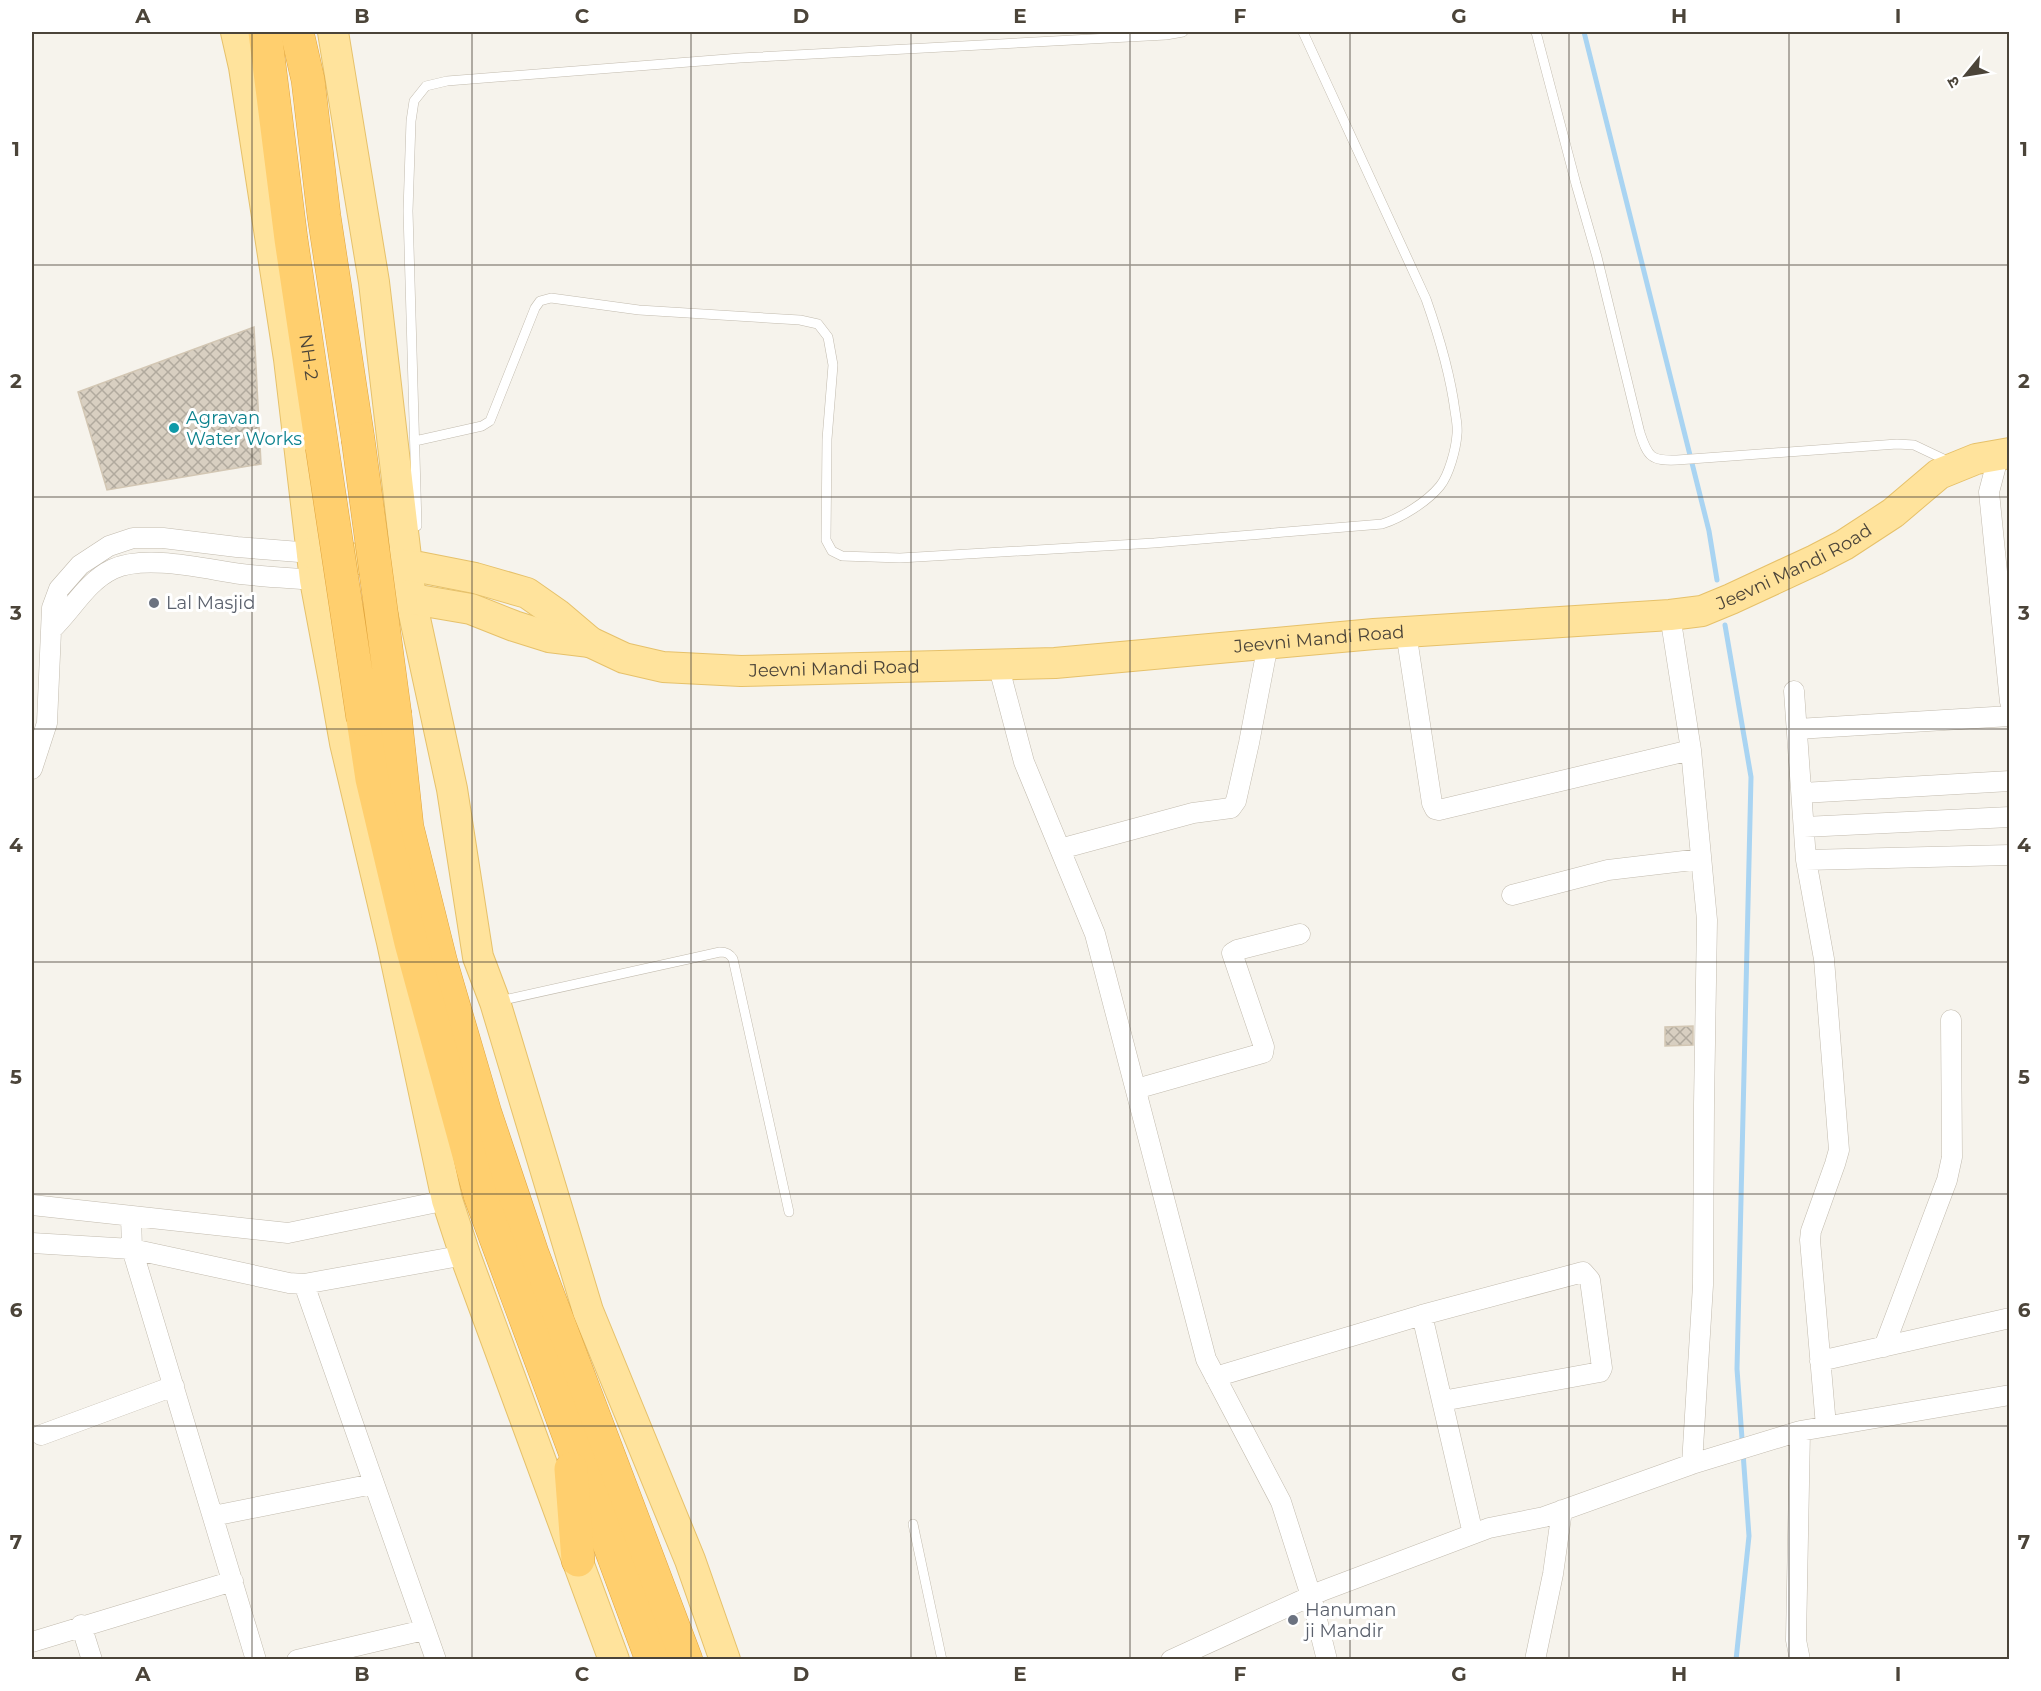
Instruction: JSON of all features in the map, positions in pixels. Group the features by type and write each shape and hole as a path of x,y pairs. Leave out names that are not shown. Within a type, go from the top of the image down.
{"highway":[{"name":"NH-2","path":"265,32 291,239 372,778 411,943 480,1195 652,1659"},
{"path":"297,32 308,80 324,216 358,439 395,715 407,827 441,963 485,1113 532,1253 686,1659"},
{"path":"567,1428 578,1560"}],"main road":[{"path":"236,32 244,67 289,359 314,566 333,681 447,1200 465,1256 614,1659"},
{"path":"333,32 337,45 374,282 395,464 415,563 411,600 452,789 478,957 495,1002 588,1311 690,1560 725,1659"},
{"name":"Jeevni Mandi Road","path":"314,566 415,563 527,593 557,614 590,642 624,658 663,667 741,671 1055,663 1406,632 1670,615 1702,610 1731,599 1844,545 1893,513 1939,474 1976,459 2004,454"},
{"path":"303,472 395,464"},
{"name":"Jeevni Mandi Road","path":"314,566 411,600 471,609 549,637 590,642"},
{"path":"333,681 427,673"}],"street":[{"path":"2004,454 1989,492 2010,702"},
{"path":"32,769 47,723 52,608 59,589 80,565 108,546 134,538 163,538 237,547 314,566"},
{"path":"51,630 66,615 87,587 114,569 146,561 245,574 314,566"},
{"path":"1670,615 1691,750 1707,920 1703,1285 1692,1464"},
{"path":"1406,632 1432,803 1435,809 1439,810 1691,750"},
{"path":"1060,849 1193,813 1232,808 1236,801 1249,743 1268,644"},
{"path":"998,664 1024,762 1095,934 1206,1359 1281,1502 1311,1596 1327,1659"},
{"path":"1794,691 1806,860 1823,944 1839,1149 1810,1240 1826,1426"},
{"path":"1797,729 2010,716"},
{"path":"1802,793 2010,781"},
{"path":"1804,827 2010,816"},
{"path":"1806,860 2010,855"},
{"path":"1512,895 1608,870 1701,860"},
{"path":"1136,1089 1263,1053 1264,1047 1232,953 1300,934"},
{"path":"1884,1347 1947,1180 1953,1157 1951,1020"},
{"path":"32,1205 288,1233 447,1200"},
{"path":"131,1216 132,1249 256,1659"},
{"path":"32,1244 132,1249 289,1283 304,1284 465,1256"},
{"path":"1215,1377 1422,1315 1583,1272 1590,1280 1602,1368 1600,1372 1442,1401"},
{"path":"304,1284 436,1659"},
{"path":"1422,1315 1473,1534"},
{"path":"1820,1361 2010,1318"},
{"path":"41,1435 174,1386"},
{"path":"1171,1659 1311,1596 1489,1528 1544,1517 1692,1464 1800,1431 2010,1395"},
{"path":"1800,1431 1796,1640 1800,1659"},
{"path":"213,1516 374,1484"},
{"path":"1535,1659 1553,1574 1562,1510"},
{"path":"32,1642 81,1625 233,1581"},
{"path":"81,1625 92,1659"},
{"path":"297,1659 424,1630"}],"lane":[{"path":"417,533 408,211 411,121 414,101 426,86 447,81 740,58 1183,32"},
{"path":"415,441 482,426 490,421 535,308 540,301 551,298 639,310 800,320 818,324 828,336 833,365 827,439 826,540 832,551 842,556 900,558 1154,543 1382,524 1397,519 1412,510 1440,486 1452,460 1458,433 1452,387 1438,333 1426,299 1303,32"},
{"path":"1536,32 1597,256 1645,447 1651,457 1661,461 1905,444 1914,445 1958,466"},
{"path":"495,1002 726,952 733,959 789,1212"},
{"path":"913,1524 942,1659"}],"building":[{"name":"Agravan Water Works","path":"254,327 261,464 107,490 78,392"},
{"path":"1693,1026 1693,1045 1665,1046 1665,1027"}],"waterway":[{"path":"1584,32 1709,531 1717,580"},
{"path":"1725,625 1751,777 1737,1369 1749,1536 1736,1660"}],"place":[{"name":"Agravan Water Works","path":"174,428"},
{"name":"Lal Masjid","path":"154,603"},
{"name":"Hanuman ji Mandir","path":"1293,1620"}]}
